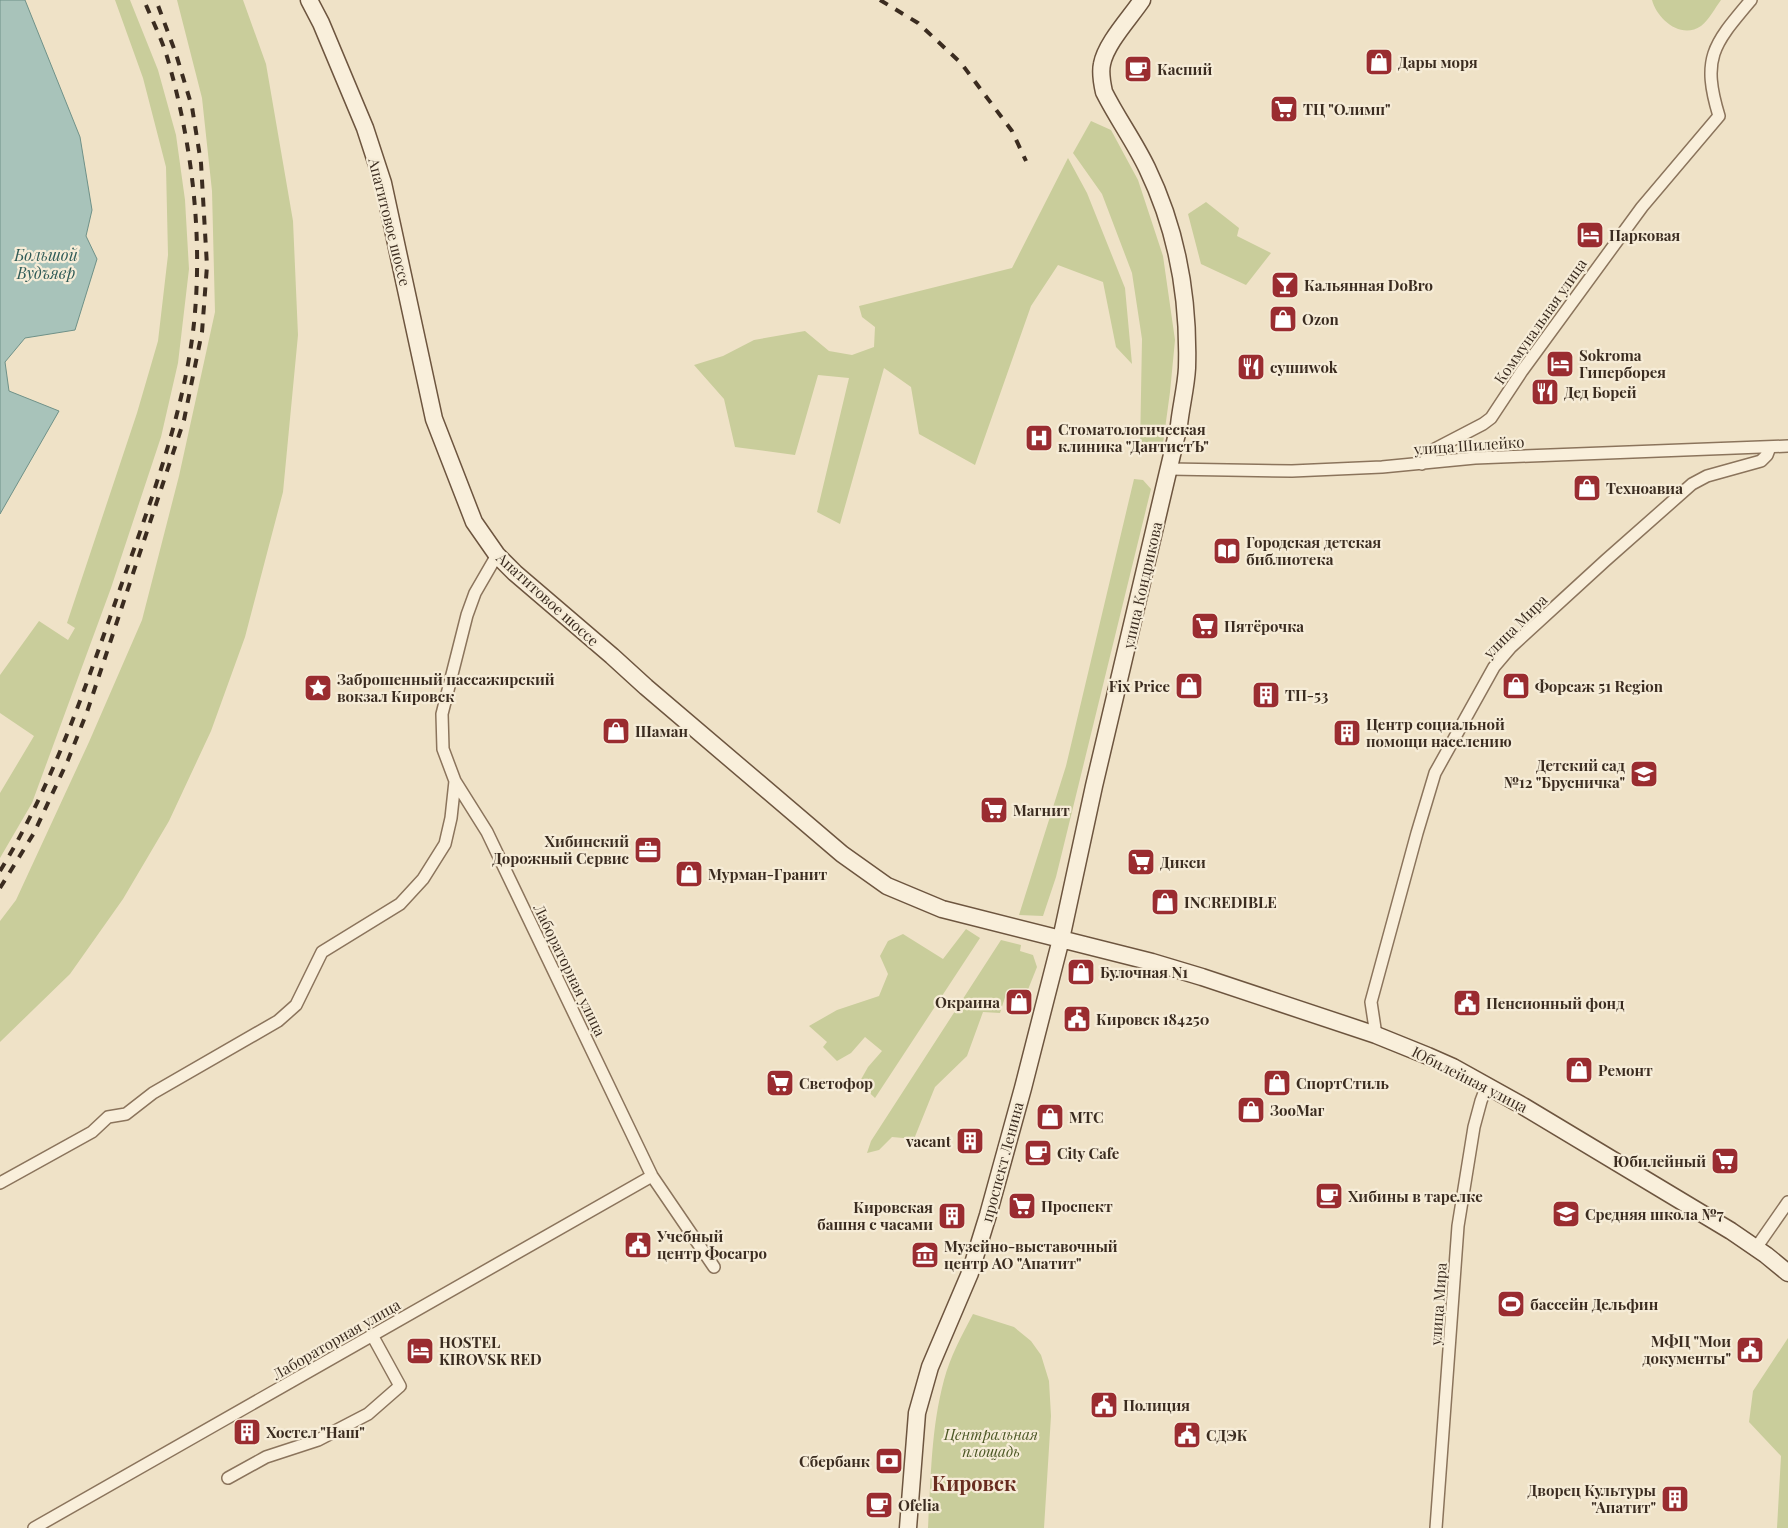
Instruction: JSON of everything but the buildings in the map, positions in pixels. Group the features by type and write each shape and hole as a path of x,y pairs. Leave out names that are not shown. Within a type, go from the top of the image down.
{"street":[{"name":"Апатитовое шоссе","path":"308,0 321,23 366,128 383,183 434,419 474,522 497,555 515,573 646,687 805,823 842,854 887,886 942,909 1061,939"},
{"name":"улица Кондрикова","path":"1061,939 1094,786 1179,425 1187,361 1187,326 1181,273 1171,228 1146,167 1104,92 1102,78 1102,64 1108,48 1142,0"},
{"name":"Коммунальная улица","path":"1422,464 1435,449 1491,418 1522,371 1642,207 1719,116 1712,85 1711,70 1714,53 1725,32 1751,0"},
{"name":"улица Шилейко","path":"1169,469 1292,471 1422,464 1475,458 1788,446"},
{"name":"улица Мира","path":"1376,1035 1371,1002 1435,773 1494,666 1511,647 1692,484 1707,476 1760,461 1767,455 1770,447"},
{"name":"Лабораторная улица","path":"497,555 475,593 467,615 442,714 443,749 455,781 487,832 652,1176 714,1267"},
{"name":"Лабораторная улица","path":"0,1183 92,1132 108,1117 126,1114 153,1092 278,1021 296,1004 322,952 400,904 423,879 445,844 452,818 455,781"},
{"name":"Юбилейная улица","path":"1061,939 1152,962 1376,1035 1428,1056 1487,1085 1731,1231 1788,1273"},
{"name":"проспект Ленина","path":"908,1528 914,1438 924,1387 930,1367 970,1273 988,1215 1061,939"},
{"name":"улица Мира","path":"1436,1528 1458,1226 1474,1127 1487,1085"},
{"name":"Лабораторная улица","path":"34,1528 652,1176"},
{"path":"1756,1248 1788,1202"},
{"path":"228,1478 266,1457 318,1440 368,1414 400,1386 372,1336"}],"green space":[{"path":"115,0 130,0 158,70 176,135 185,200 189,269 178,363 161,437 111,588 32,803 0,858 0,793 34,736 0,713 0,675 39,621 68,640 75,628 67,623 137,413 158,341 168,255 166,167 143,78"},
{"path":"177,0 243,0 266,64 293,221 298,335 283,492 245,637 211,731 169,821 123,899 70,974 0,1042 0,921 16,900 89,742 142,620 179,476 215,312 212,191 202,98"},
{"path":"1652,0 1721,0 1701,26 1686,31 1678,29 1664,20"},
{"path":"1091,121 1111,130 1138,180 1163,256 1175,340 1162,451 1140,449 1142,339 1132,273 1102,194 1073,153"},
{"path":"1068,158 1087,193 1125,288 1132,364 1116,347 1103,282 1058,265 1031,306 975,465 919,434 911,387 884,368 840,524 817,512 849,378 818,375 795,455 735,447 724,399 694,365 723,356 754,340 805,331 829,351 852,355 874,347 875,327 862,317 859,306 1012,268"},
{"path":"1206,202 1239,228 1237,236 1271,253 1246,285 1201,264 1188,214"},
{"path":"1134,479 1143,480 1151,489 1056,877 1043,916 1019,915 1066,766"},
{"path":"966,929 980,938 875,1098 859,1083 868,1067 882,1051 865,1037 851,1053 837,1061 823,1047 827,1042 809,1026 837,1010 879,996 888,974 880,956 888,941 903,934 943,959"},
{"path":"1001,940 1021,945 1020,951 1033,955 1037,967 1027,992 1022,998 1006,994 1000,1013 983,1012 967,1056 935,1087 914,1139 892,1137 879,1150 867,1153 871,1141"},
{"name":"Центральная площадь","path":"973,1314 1014,1327 1031,1341 1041,1355 1049,1381 1051,1416 1044,1528 928,1528 936,1416 950,1363"},
{"path":"1788,1338 1788,1528 1777,1528 1781,1456 1749,1422 1753,1391"}],"water":[{"name":"Большой Вудъявр","path":"0,0 25,0 80,137 92,210 86,236 97,259 75,330 25,338 5,362 9,391 59,411 0,514"}],"railway":[{"path":"0,871 18,840 50,775 90,674 162,466 182,395 189,359 194,323 197,257 196,224 189,157 166,52 144,0"},
{"path":"0,888 34,833 68,760 87,712 184,420 202,332 207,266 201,163 192,107 176,54 156,0"},
{"path":"880,0 918,23 961,63 1012,131 1026,161"}],"place":[{"name":"Дары моря","path":"1379,62"},
{"name":"Каспий","path":"1138,69"},
{"name":"ТЦ \"Олимп\"","path":"1284,109"},
{"name":"Парковая","path":"1590,235"},
{"name":"Кальянная DoBro","path":"1285,285"},
{"name":"Ozon","path":"1283,319"},
{"name":"Sokroma Гиперборея","path":"1560,364"},
{"name":"сушиwok","path":"1251,367"},
{"name":"Дед Борей","path":"1545,392"},
{"name":"Стоматологическая клиника \"ДантистЪ\"","path":"1039,438"},
{"name":"Техноавиа","path":"1587,488"},
{"name":"Городская детская библиотека","path":"1227,551"},
{"name":"Пятёрочка","path":"1205,626"},
{"name":"Fix Price","path":"1189,686"},
{"name":"Форсаж 51 Region","path":"1516,686"},
{"name":"Заброшенный пассажирский вокзал Кировск","path":"318,688"},
{"name":"ТП-53","path":"1266,695"},
{"name":"Шаман","path":"616,731"},
{"name":"Центр социальной помощи населению","path":"1347,733"},
{"name":"Детский сад №12 \"Брусничка\"","path":"1644,774"},
{"name":"Магнит","path":"994,810"},
{"name":"Хибинский Дорожный Сервис","path":"648,850"},
{"name":"Дикси","path":"1141,862"},
{"name":"Мурман-Гранит","path":"689,874"},
{"name":"INCREDIBLE","path":"1165,902"},
{"name":"Булочная N1","path":"1081,972"},
{"name":"Окраина","path":"1019,1002"},
{"name":"Пенсионный фонд","path":"1467,1003"},
{"name":"Кировск 184250","path":"1077,1019"},
{"name":"Ремонт","path":"1579,1070"},
{"name":"Светофор","path":"780,1083"},
{"name":"СпортСтиль","path":"1277,1083"},
{"name":"ЗооМаг","path":"1251,1110"},
{"name":"МТС","path":"1050,1117"},
{"name":"vacant","path":"970,1141"},
{"name":"City Cafe","path":"1038,1153"},
{"name":"Юбилейный","path":"1725,1161"},
{"name":"Хибины в тарелке","path":"1329,1196"},
{"name":"Проспект","path":"1022,1206"},
{"name":"Средняя школа №7","path":"1566,1214"},
{"name":"Кировская башня с часами","path":"952,1216"},
{"name":"Учебный центр Фосагро","path":"638,1245"},
{"name":"Музейно-выставочный центр АО \"Апатит\"","path":"925,1255"},
{"name":"бассейн Дельфин","path":"1511,1304"},
{"name":"МФЦ \"Мои документы\"","path":"1750,1350"},
{"name":"HOSTEL KIROVSK RED","path":"420,1351"},
{"name":"Полиция","path":"1104,1405"},
{"name":"Хостел \"Наш\"","path":"247,1432"},
{"name":"СДЭК","path":"1187,1435"},
{"name":"Сбербанк","path":"889,1461"},
{"name":"Дворец Культуры \"Апатит\"","path":"1675,1499"},
{"name":"Ofelia","path":"879,1505"}],"district":[{"name":"Кировск","path":"974,1482"}]}
